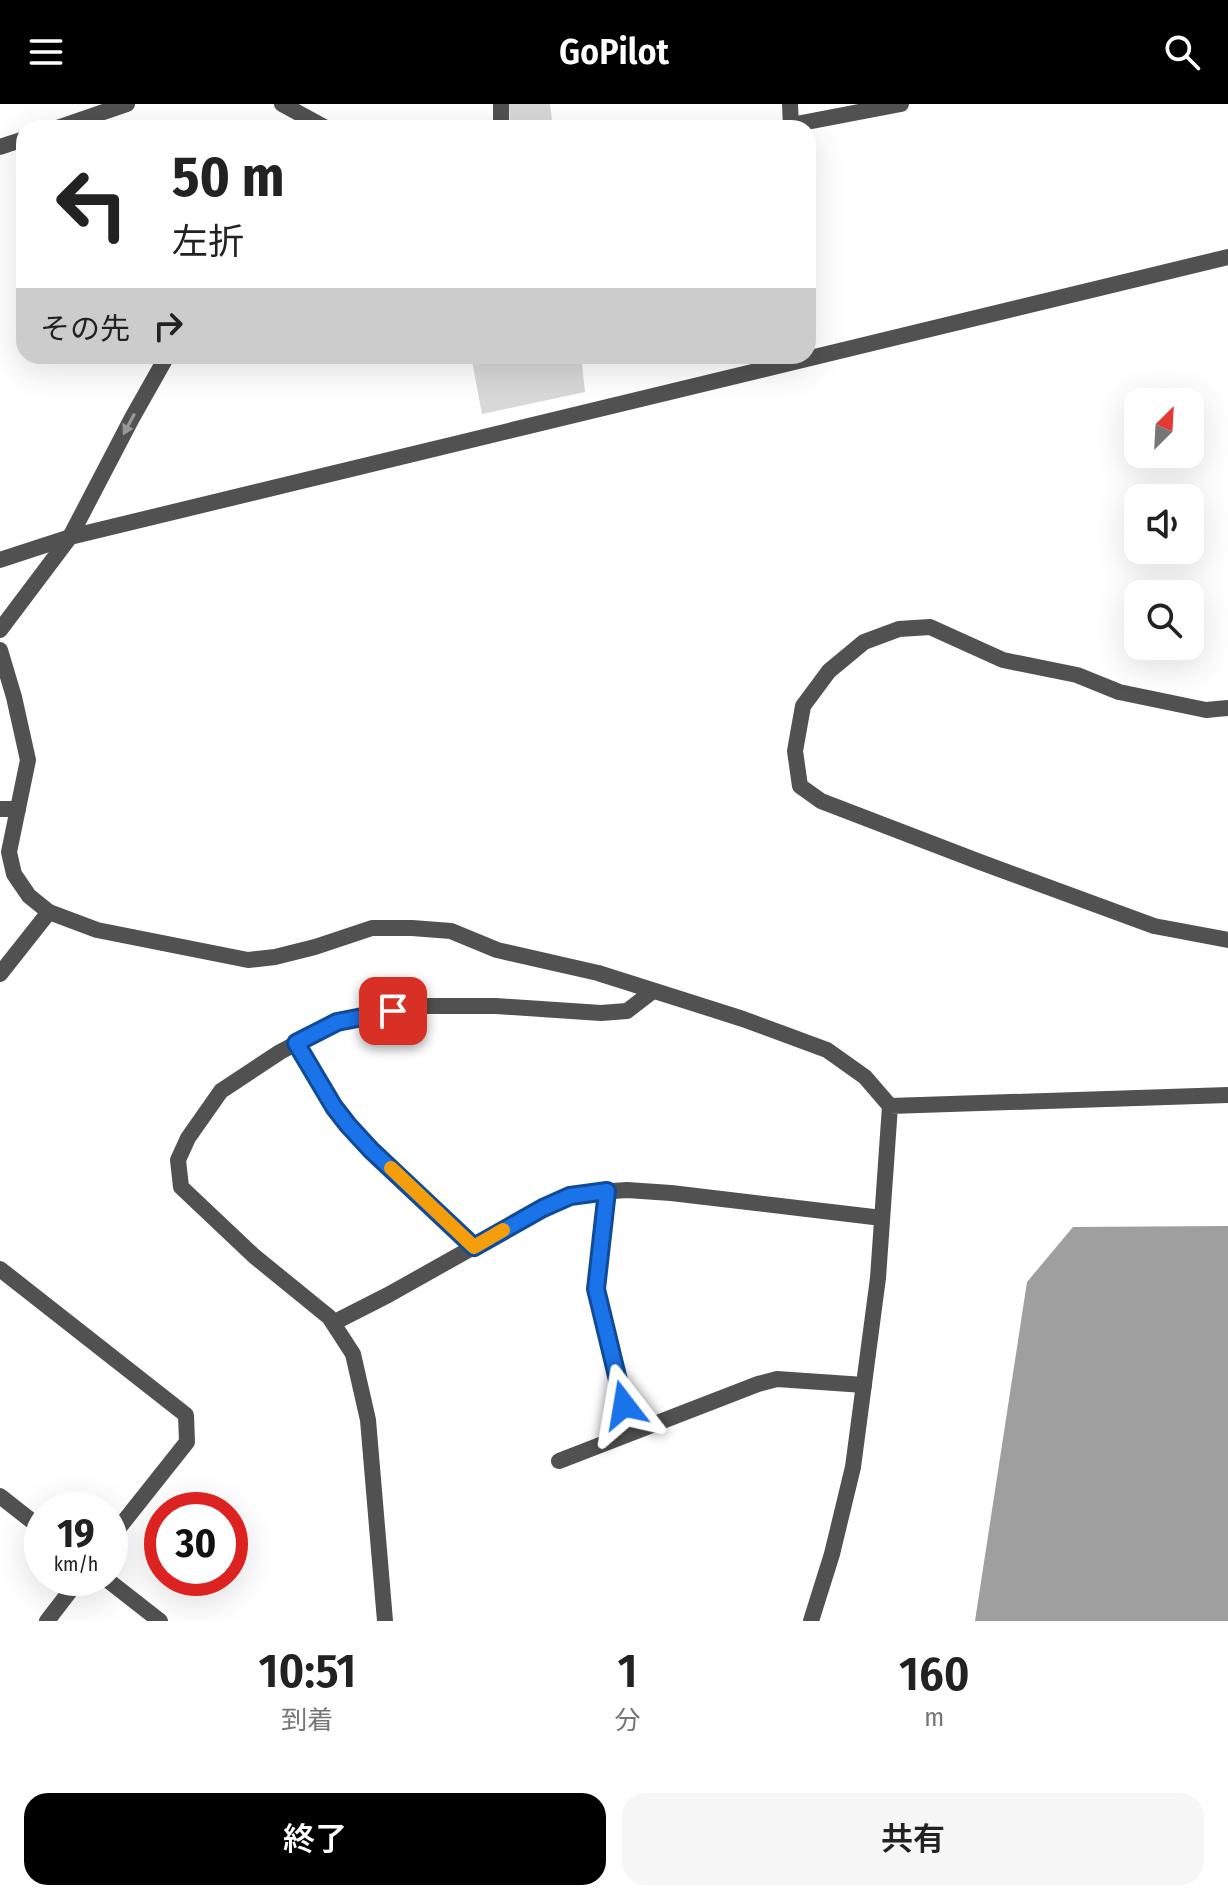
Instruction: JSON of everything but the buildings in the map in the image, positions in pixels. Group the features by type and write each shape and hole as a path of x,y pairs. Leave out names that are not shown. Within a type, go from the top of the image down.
{"street":[{"path":"80,120 127,104"},
{"path":"282,104 303,116"},
{"path":"816,121 901,104"},
{"path":"816,355 1228,257"},
{"path":"0,630 70,537 162,364"},
{"path":"0,560 70,537 779,364"},
{"path":"1228,708 1206,710 1119,692 1077,675 1003,660 930,627 899,629 864,642 829,671 803,706 795,751 800,786 821,801 1154,926 1228,940"},
{"path":"0,650 28,760 9,852 14,874 29,896 49,912 97,930 248,960 275,957 372,928 451,931 497,950 598,973 743,1019 827,1050 865,1077 890,1106 878,1278 853,1467 832,1554 811,1621"},
{"path":"0,809 18,809"},
{"path":"0,974 49,912"},
{"path":"385,1621 368,1420 353,1354 329,1317 254,1256 181,1187 178,1160 188,1138 221,1091 280,1052 337,1022 421,1006 496,1006 601,1013 627,1011 653,991"},
{"path":"296,1043 348,1125 474,1247"},
{"path":"890,1106 1228,1095"},
{"path":"333,1323 570,1196 607,1191 671,1193 882,1218"},
{"path":"607,1191 596,1289 631,1433"},
{"path":"0,1269 186,1415 187,1442 128,1516"},
{"path":"559,1461 777,1379 864,1385"},
{"path":"0,1496 24,1515"},
{"path":"47,1621 66,1596"},
{"path":"128,1596 160,1621"}],"shaded area":[{"path":"509,104 550,104 552,120 510,120"},
{"path":"473,364 582,364 585,392 482,414"},
{"path":"1228,1226 1228,1621 975,1621 1027,1282 1073,1227"}],"slow traffic":[{"path":"391,1168 474,1247 503,1230"}],"route":[{"path":"393,1011 337,1022 296,1043 348,1125 474,1247 570,1196 607,1191 596,1289 624,1405"}]}
